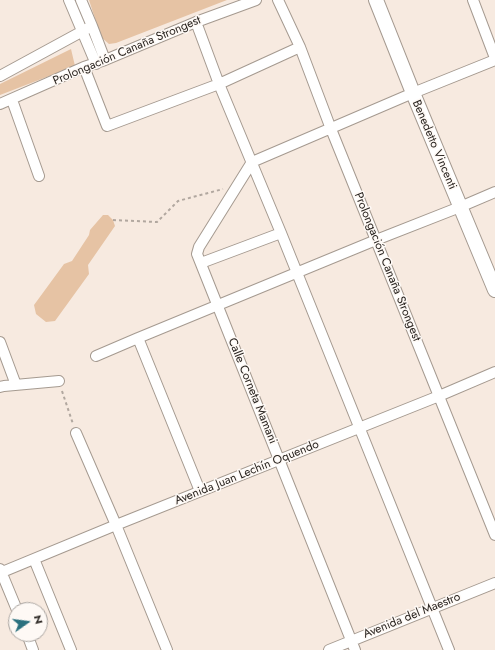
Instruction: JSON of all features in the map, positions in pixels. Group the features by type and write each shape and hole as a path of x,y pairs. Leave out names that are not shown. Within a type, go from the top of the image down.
{"street":[{"path":"69,0 82,32 100,62"},
{"path":"81,0 92,26 100,62"},
{"name":"Prolongación Canaña Strongest","path":"0,104 196,22 256,0"},
{"name":"Prolongación Canaña Strongest","path":"278,0 300,47 331,129 495,535"},
{"name":"Benedetto Vincenti","path":"376,0 413,94 495,290"},
{"path":"252,162 495,59 472,0"},
{"path":"196,22 219,84 282,233 449,650"},
{"path":"0,76 92,26"},
{"path":"84,68 107,126 219,84 300,47"},
{"path":"12,100 39,176"},
{"name":"Calle Corneta Mamani","path":"252,162 199,246 197,254 353,645"},
{"path":"96,356 297,272 495,192"},
{"path":"201,263 282,233"},
{"path":"138,338 200,491"},
{"path":"0,342 16,385"},
{"name":"Avenida Juan Lechín Oquendo","path":"0,572 360,428 495,372"},
{"path":"0,387 59,380"},
{"path":"76,433 116,525 167,650"},
{"path":"34,559 71,650"},
{"path":"0,572 13,602"},
{"name":"Avenida del Maestro","path":"329,650 353,645 432,608 495,583"}],"path":[{"path":"113,220 157,222 178,201 238,185"},
{"path":"59,380 76,433"}],"shaded area":[{"path":"89,0 227,0 116,43 109,44 101,37"},
{"path":"71,49 75,66 0,95 0,84"},
{"path":"103,215 108,215 113,220 115,226 88,265 89,274 55,321 46,322 36,314 34,305 64,264 72,261 89,235 90,230"}]}
